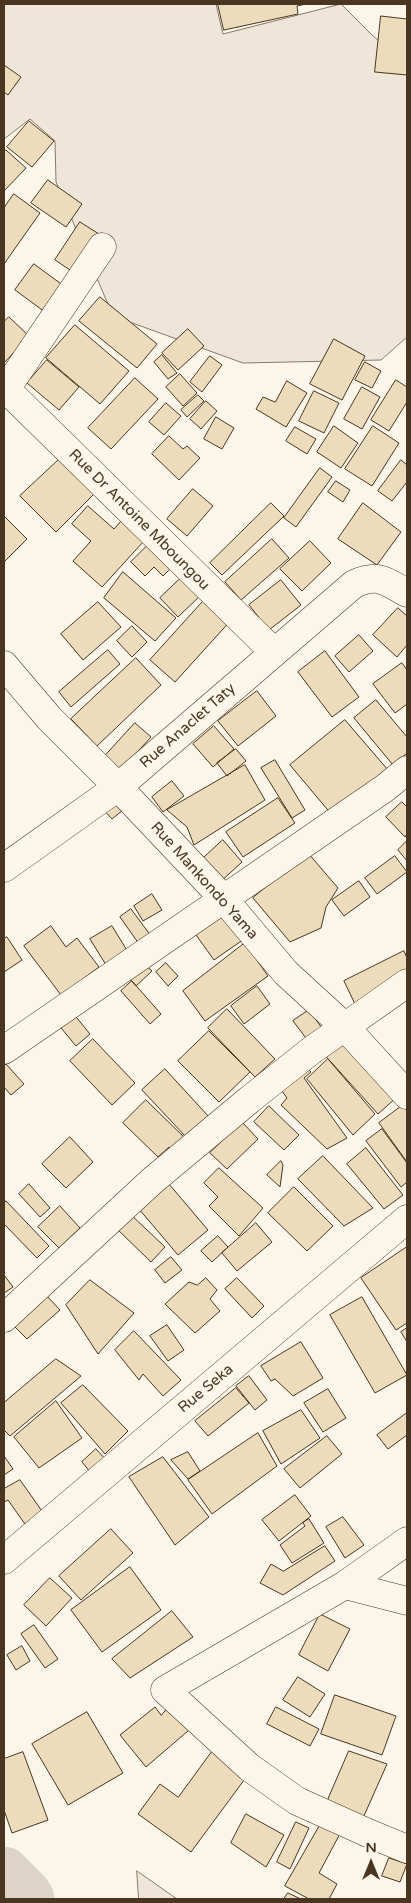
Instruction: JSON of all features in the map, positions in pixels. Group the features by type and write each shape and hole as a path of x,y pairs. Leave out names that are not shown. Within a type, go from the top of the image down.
{"street":[{"path":"4,389 102,247"},
{"name":"Rue Dr Antoine Mboungou","path":"4,389 274,652"},
{"name":"Rue Anaclet Taty","path":"4,868 118,787 354,584 368,578 384,580 407,593"},
{"name":"Rue Mankondo Yama","path":"4,665 49,718 118,787 223,898 286,973 345,1027 407,1094"},
{"path":"4,1050 377,793 407,770"},
{"path":"4,1318 152,1181 312,1050 407,983"},
{"name":"Rue Seka","path":"4,1560 407,1219"},
{"path":"407,1541 345,1585 165,1690 249,1767 297,1801 407,1849"},
{"path":"345,1585 407,1602"}],"shaded area":[{"path":"4,4 216,4 223,34 341,4 372,35 407,64 407,337 381,360 243,363 113,316 56,182 55,141 30,119 4,139"},
{"path":"137,1871 177,1899 139,1899"}],"building":[{"path":"218,4 306,4 297,6 298,14 224,30"},
{"path":"381,16 407,19 407,75 375,72"},
{"path":"4,65 21,77 8,95 4,92"},
{"path":"29,121 54,141 32,167 7,147"},
{"path":"6,150 26,168 4,191 4,152"},
{"path":"48,180 82,204 66,227 31,203"},
{"path":"14,194 40,213 4,264 4,208"},
{"path":"80,222 99,234 73,272 55,260"},
{"path":"34,264 64,286 45,312 15,290"},
{"path":"100,297 157,344 137,368 79,321"},
{"path":"9,317 29,336 4,363 4,322"},
{"path":"75,325 129,371 100,404 46,358"},
{"path":"188,329 204,346 178,370 162,353"},
{"path":"334,339 365,356 342,400 310,384"},
{"path":"162,355 177,373 168,379 154,362"},
{"path":"210,356 222,365 202,392 190,382"},
{"path":"47,360 79,387 59,410 27,383"},
{"path":"365,362 381,371 372,388 355,380"},
{"path":"180,374 197,393 183,406 166,387"},
{"path":"135,378 158,399 111,449 88,428"},
{"path":"396,380 407,387 407,402 389,431 371,420"},
{"path":"287,381 307,393 286,427 256,409 263,397 275,402"},
{"path":"362,387 380,397 362,429 344,419"},
{"path":"314,391 339,403 324,433 299,421"},
{"path":"198,395 204,401 187,417 181,410"},
{"path":"206,401 217,411 201,429 190,419"},
{"path":"166,403 181,416 164,435 149,422"},
{"path":"216,417 234,428 222,449 204,439"},
{"path":"334,426 358,443 341,468 317,452"},
{"path":"373,426 399,443 372,486 345,469"},
{"path":"295,427 316,439 307,454 286,441"},
{"path":"169,436 183,449 187,446 200,458 179,480 152,454"},
{"path":"66,453 100,488 56,532 20,496"},
{"path":"401,460 407,465 407,482 392,501 378,491"},
{"path":"320,468 332,477 296,527 284,518"},
{"path":"336,481 350,490 343,502 328,492"},
{"path":"193,489 213,506 187,536 167,519"},
{"path":"271,503 284,516 222,575 210,563"},
{"path":"363,503 401,532 377,565 338,539"},
{"path":"88,506 114,529 121,521 144,541 102,587 73,561 91,541 72,524"},
{"path":"4,516 27,539 4,562"},
{"path":"272,539 289,558 241,600 225,582"},
{"path":"153,540 176,563 163,576 154,567 145,576 131,562"},
{"path":"310,541 331,563 302,591 280,569"},
{"path":"123,572 176,618 155,641 104,598"},
{"path":"183,576 201,595 178,617 160,598"},
{"path":"281,580 301,605 269,630 249,605"},
{"path":"208,596 233,618 175,682 150,660"},
{"path":"98,602 121,627 83,660 61,634"},
{"path":"398,608 407,616 407,645 397,657 373,635"},
{"path":"132,626 147,642 132,657 117,641"},
{"path":"359,635 373,651 349,672 335,656"},
{"path":"108,650 120,664 71,707 59,692"},
{"path":"325,651 359,697 332,717 298,672"},
{"path":"136,658 161,685 97,746 71,719"},
{"path":"402,663 407,670 407,704 395,713 373,684"},
{"path":"257,691 276,716 238,746 218,721"},
{"path":"376,700 407,737 407,753 393,765 354,718"},
{"path":"345,720 388,770 332,815 290,765"},
{"path":"135,723 151,737 121,770 105,756"},
{"path":"214,726 234,749 213,767 193,744"},
{"path":"236,749 246,761 227,776 217,763"},
{"path":"275,760 305,810 292,818 261,768"},
{"path":"245,765 265,800 194,845 187,827 167,810"},
{"path":"172,781 184,796 163,812 152,797"},
{"path":"112,797 123,810 112,819 100,806"},
{"path":"278,798 295,823 243,857 226,832"},
{"path":"402,802 407,807 407,834 405,837 386,817"},
{"path":"223,840 242,862 218,884 198,863"},
{"path":"407,841 407,861 398,850"},
{"path":"308,853 338,888 326,907 321,928 290,942 253,898"},
{"path":"395,856 407,872 377,894 365,878"},
{"path":"359,881 370,897 344,916 332,900"},
{"path":"152,894 162,910 143,921 134,906"},
{"path":"224,905 247,937 214,960 191,928"},
{"path":"131,909 151,936 139,944 120,917"},
{"path":"51,926 66,947 77,938 99,967 61,995 24,946"},
{"path":"112,926 128,952 106,965 90,939"},
{"path":"7,937 22,960 4,972 4,939"},
{"path":"245,943 268,976 205,1021 183,991"},
{"path":"404,951 407,958 407,977 355,1004 344,981"},
{"path":"166,963 178,976 168,986 156,972"},
{"path":"144,964 152,971 136,986 129,978"},
{"path":"132,981 161,1014 150,1024 121,991"},
{"path":"257,986 270,1004 244,1024 231,1006"},
{"path":"227,1009 275,1059 255,1077 208,1028"},
{"path":"309,1010 324,1031 309,1042 293,1021"},
{"path":"72,1012 90,1034 76,1046 57,1023"},
{"path":"209,1031 250,1072 219,1102 178,1061"},
{"path":"340,1033 398,1096 378,1114 321,1051"},
{"path":"93,1039 135,1083 112,1105 70,1061"},
{"path":"328,1059 375,1114 353,1135 307,1079"},
{"path":"301,1062 311,1072 304,1078 347,1138 327,1149 281,1105 287,1098 277,1084"},
{"path":"6,1064 24,1084 11,1095 4,1087 4,1067"},
{"path":"165,1069 210,1118 187,1138 142,1090"},
{"path":"146,1100 189,1142 177,1155 169,1147 158,1157 123,1123"},
{"path":"403,1105 407,1111 407,1162 379,1123"},
{"path":"269,1106 299,1135 284,1150 254,1122"},
{"path":"242,1122 258,1139 227,1169 210,1153"},
{"path":"382,1129 407,1163 407,1182 401,1187 366,1141"},
{"path":"70,1137 93,1162 66,1188 42,1164"},
{"path":"366,1148 403,1195 384,1209 347,1164"},
{"path":"323,1156 373,1208 344,1226 298,1179"},
{"path":"281,1161 283,1165 280,1187 267,1175"},
{"path":"219,1168 263,1208 239,1236 209,1206 218,1197 204,1183"},
{"path":"163,1177 208,1230 178,1255 133,1202"},
{"path":"29,1184 50,1208 40,1217 19,1194"},
{"path":"294,1187 333,1226 307,1251 268,1213"},
{"path":"6,1201 49,1246 37,1258 4,1224 4,1204"},
{"path":"60,1206 80,1228 59,1248 38,1227"},
{"path":"128,1212 165,1247 151,1262 114,1226"},
{"path":"256,1223 272,1242 237,1271 222,1253"},
{"path":"218,1236 228,1247 212,1262 201,1251"},
{"path":"407,1247 407,1323 396,1330 361,1278"},
{"path":"171,1257 182,1270 165,1283 155,1270"},
{"path":"4,1275 13,1287 4,1293"},
{"path":"206,1278 217,1290 210,1299 220,1311 195,1333 165,1304 189,1282 197,1285"},
{"path":"237,1278 264,1306 252,1318 225,1289"},
{"path":"90,1280 134,1313 98,1354 66,1305"},
{"path":"46,1295 60,1310 27,1339 12,1324"},
{"path":"362,1297 407,1375 375,1393 330,1315"},
{"path":"167,1325 184,1350 168,1361 150,1336"},
{"path":"407,1328 407,1342 401,1332"},
{"path":"134,1331 181,1380 163,1396 143,1374 139,1380 115,1350"},
{"path":"301,1342 323,1378 293,1396 275,1379 271,1381 261,1366"},
{"path":"56,1359 81,1376 10,1436 4,1430 4,1403"},
{"path":"249,1376 267,1400 255,1410 236,1386"},
{"path":"83,1385 128,1431 105,1454 61,1403"},
{"path":"236,1388 249,1403 208,1436 195,1421"},
{"path":"328,1389 346,1418 323,1432 304,1403"},
{"path":"56,1401 82,1438 39,1468 14,1437"},
{"path":"301,1410 320,1438 281,1464 263,1431"},
{"path":"407,1413 407,1435 388,1449 377,1435"},
{"path":"258,1433 277,1466 212,1514 188,1480"},
{"path":"327,1436 342,1454 300,1488 284,1469"},
{"path":"96,1449 106,1460 91,1473 82,1462"},
{"path":"188,1452 200,1471 188,1479 171,1460"},
{"path":"4,1456 13,1469 4,1475"},
{"path":"163,1457 209,1517 175,1545 129,1477"},
{"path":"20,1480 42,1511 25,1524 8,1500 4,1502 4,1489"},
{"path":"295,1495 311,1516 279,1541 262,1520"},
{"path":"343,1517 364,1545 345,1558 326,1527"},
{"path":"309,1519 324,1543 292,1563 280,1545 305,1526 303,1523"},
{"path":"111,1529 133,1553 81,1600 59,1576"},
{"path":"325,1546 335,1561 283,1595 260,1583 271,1564 283,1571"},
{"path":"130,1567 161,1610 102,1652 71,1610"},
{"path":"50,1578 72,1598 46,1626 24,1605"},
{"path":"172,1611 193,1637 130,1678 112,1659"},
{"path":"320,1614 350,1629 328,1671 299,1655"},
{"path":"34,1625 58,1659 45,1668 21,1634"},
{"path":"22,1646 30,1661 16,1670 7,1655"},
{"path":"298,1677 325,1694 310,1717 283,1700"},
{"path":"335,1695 396,1716 382,1755 321,1734"},
{"path":"174,1701 196,1724 146,1767 120,1735 155,1707 161,1715"},
{"path":"276,1707 319,1729 310,1746 267,1724"},
{"path":"87,1712 123,1773 68,1805 32,1744"},
{"path":"214,1749 250,1772 191,1852 138,1814 160,1784 178,1797"},
{"path":"349,1751 387,1764 363,1818 327,1802"},
{"path":"23,1752 48,1820 12,1833 4,1810 4,1759"},
{"path":"246,1814 284,1835 266,1867 231,1843"},
{"path":"323,1820 342,1830 319,1873 337,1884 329,1899 309,1899 285,1886"},
{"path":"296,1822 309,1828 290,1869 277,1862"},
{"path":"389,1858 407,1864 400,1882 382,1876"},
{"path":"288,1893 301,1899 284,1899"}],"waterway":[{"path":"4,1872 29,1899"}]}
